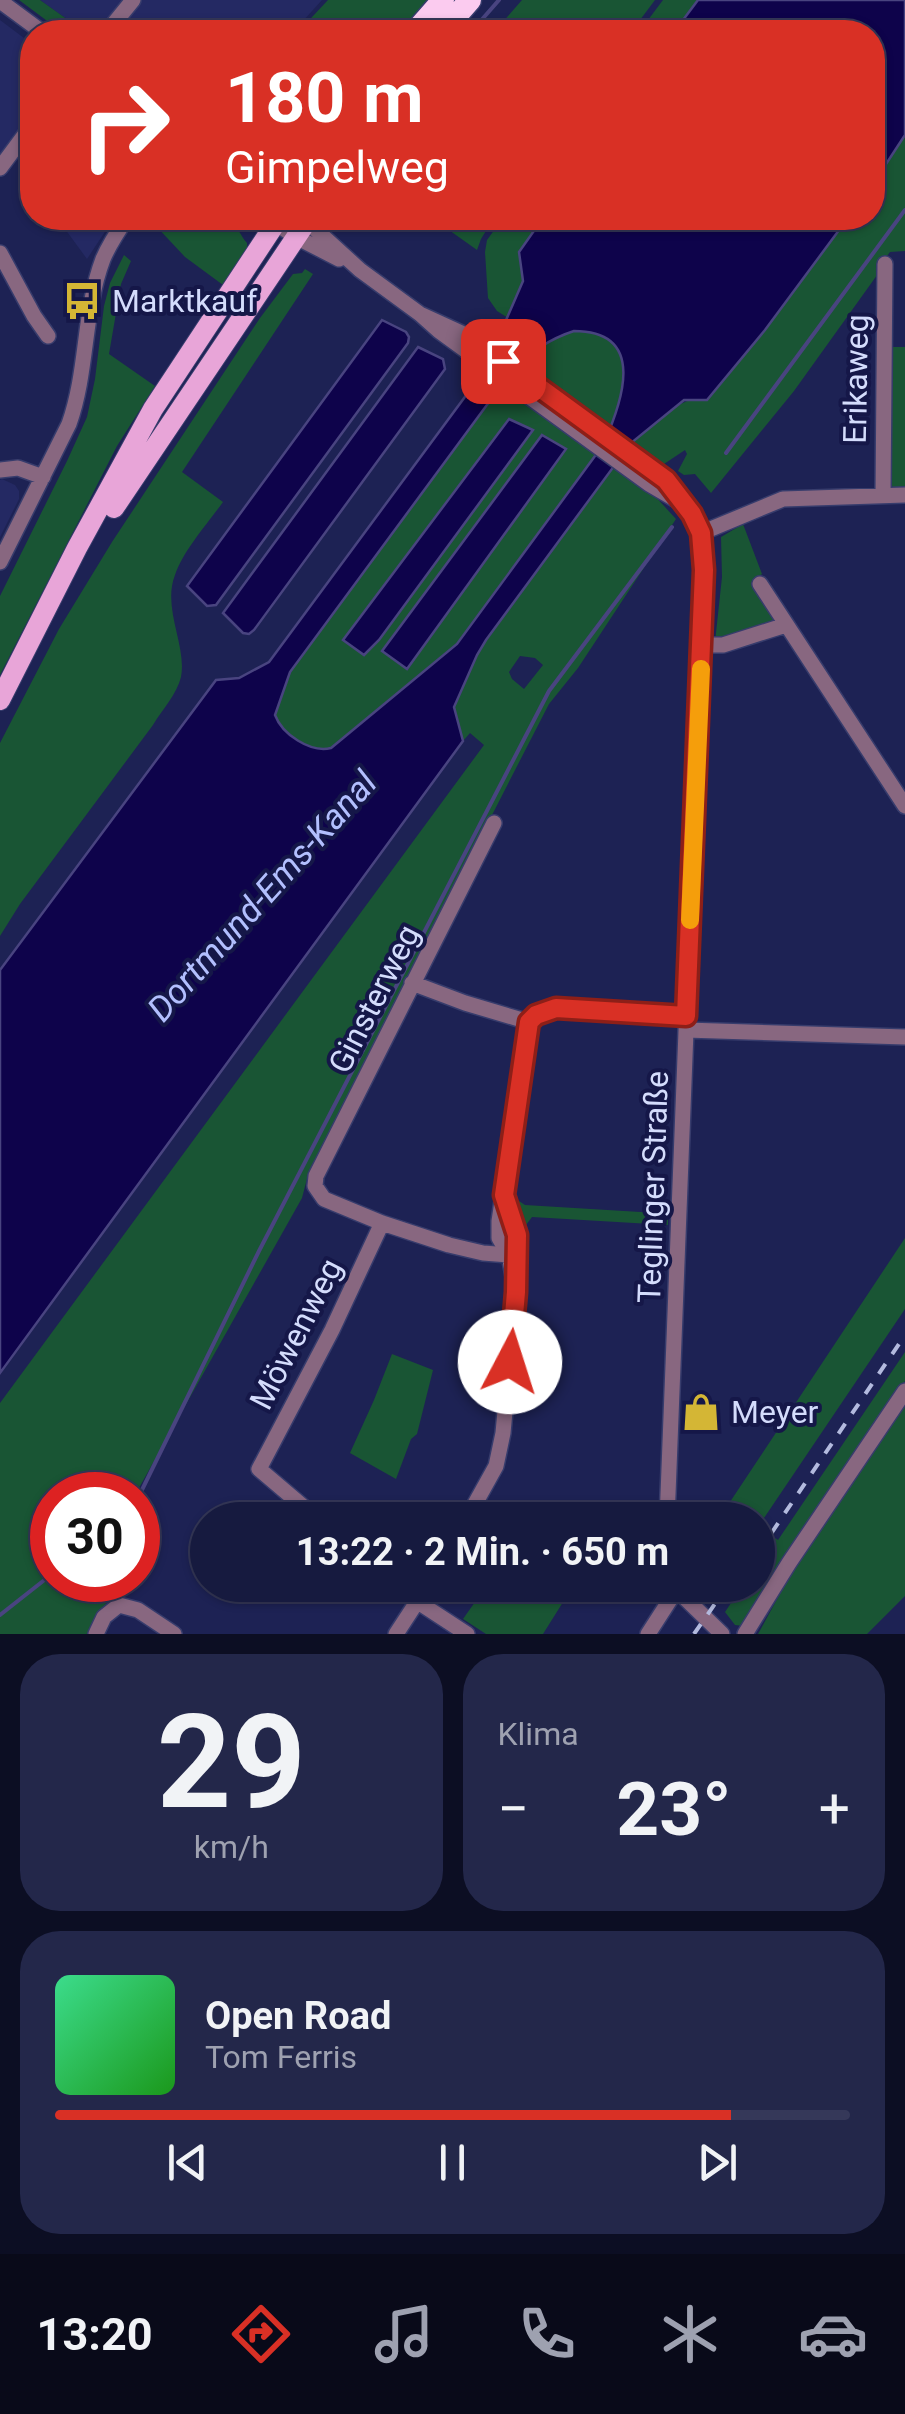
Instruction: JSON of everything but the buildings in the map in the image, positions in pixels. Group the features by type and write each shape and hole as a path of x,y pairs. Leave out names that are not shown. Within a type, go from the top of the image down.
{"highway":[{"path":"426,20 443,0"},
{"path":"452,20 470,0"}],"main road":[{"path":"0,700 153,409 267,230"},
{"path":"37,627 299,230"}],"street":[{"path":"0,0 26,20"},
{"path":"117,20 133,0"},
{"path":"0,168 20,141"},
{"path":"0,562 70,424 95,292 104,258 119,230"},
{"path":"95,292 129,230"},
{"name":"Teglinger Straße","path":"312,230 439,331 484,355 627,460 666,480 701,533 702,645 668,1502"},
{"path":"0,253 48,336"},
{"name":"Erikaweg","path":"882,495 886,264"},
{"name":"Teglinger Straße","path":"627,460 649,484 681,502"},
{"path":"0,470 18,468 43,477"},
{"path":"701,533 783,499 905,494"},
{"path":"760,584 905,806"},
{"path":"702,645 723,645 786,625"},
{"name":"Ginsterweg","path":"382,1223 324,1199 316,1190 316,1176 494,823"},
{"path":"412,983 529,1022"},
{"path":"516,1292 509,1256 500,1238 529,1022 536,1015 556,1008 686,1022 905,1037"},
{"path":"476,1502 496,1466 501,1446 516,1292 517,1235 504,1195"},
{"path":"382,1223 448,1245 509,1256"},
{"name":"Möwenweg","path":"297,1502 258,1469 332,1330 382,1223"},
{"path":"745,1634 905,1391"},
{"path":"396,1634 418,1602 467,1634"},
{"path":"648,1634 668,1602"},
{"path":"689,1602 722,1634"},
{"path":"96,1634 104,1617 119,1605 129,1606 174,1634"}],"shaded area":[{"path":"40,0 322,0 304,20 68,20"},
{"path":"0,20 20,35 20,126 0,154"},
{"path":"66,230 106,230 87,259"},
{"path":"0,480 15,485 19,499 0,537"}],"green space":[{"path":"19,0 40,0 68,20 46,20"},
{"path":"328,0 434,0 416,20 309,20"},
{"path":"522,0 655,0 640,20 504,20"},
{"path":"663,0 698,0 683,20 648,20"},
{"path":"905,135 905,251 890,252 794,391 711,493 695,474 678,471 687,454 685,450 664,464 621,457 666,413 696,399 765,330 839,230 885,230 885,166"},
{"path":"160,230 238,230 247,243 247,250 223,285 185,257"},
{"path":"449,230 487,230 477,250"},
{"path":"494,230 535,230 519,252 523,281 508,318 488,298 487,240"},
{"path":"124,255 131,261 121,284 109,354 155,386 117,446 0,675 0,596 87,417 104,306"},
{"path":"305,269 313,274 182,472 223,502 196,537 175,575 171,600 182,665 176,690 0,936 0,743 59,629 112,542 260,318 293,274"},
{"path":"575,331 598,334 613,343 621,356 622,390 603,445 457,643 330,748 314,748 298,740 275,715 290,672 512,371 541,347"},
{"path":"889,347 905,347 905,487 893,487 888,482"},
{"path":"614,467 654,495 676,519 578,668 549,704 309,1171 302,1198 148,1472 30,1472 30,1602 107,1602 90,1634 0,1634 0,1403 484,745 470,733 463,741 454,707 476,655","holes":["520,656 535,658 543,665 524,689 509,672"]},
{"path":"743,524 762,574 754,580 778,618 715,642 722,577 721,537"},
{"path":"513,1197 525,1205 657,1213 668,1205 668,1225 532,1217 526,1225"},
{"path":"905,1238 905,1309 775,1502 730,1502"},
{"path":"905,1352 905,1381 775,1579 775,1538 778,1540"},
{"path":"392,1354 433,1370 417,1434 411,1439 396,1479 350,1453"},
{"path":"905,1402 905,1596 867,1634 758,1634 795,1566"},
{"path":"475,1602 563,1602 543,1634 486,1634 463,1619"},
{"path":"732,1602 760,1602 744,1626 735,1625 725,1612"}],"water":[{"path":"698,0 905,0 905,135 885,166 885,20 683,20"},
{"name":"Dortmund-Ems-Kanal","path":"535,230 839,230 707,400 684,400 631,443 486,640 454,707 463,741 0,1373 0,970 216,680 239,678 269,662 484,371 523,281 519,252","holes":["574,331 597,334 612,343 621,356 622,390 603,445 457,644 331,748 314,748 290,735 275,715 290,672 512,371 541,347"]},
{"path":"382,320 406,332 408,343 216,605 207,606 187,586"},
{"path":"418,347 443,359 445,369 254,630 243,633 223,613"},
{"path":"509,419 533,430 364,655 343,640"},
{"path":"542,435 566,449 407,669 382,651"}],"waterway":[{"path":"482,20 499,0"},
{"path":"726,453 905,210"},
{"path":"151,1472 259,1251 549,691 672,527"},
{"path":"0,1615 30,1591"}],"railway":[{"path":"775,1528 905,1335"},
{"path":"694,1634 716,1602"}],"slow traffic":[{"path":"690,920 701,669"}],"place":[{"name":"Marktkauf","path":"82,301"},
{"name":"Meyer","path":"701,1412"}],"route":[{"path":"503,361 666,480 701,533 704,570 686,1016 556,1008 529,1022 504,1195 517,1235 510,1362"}]}
